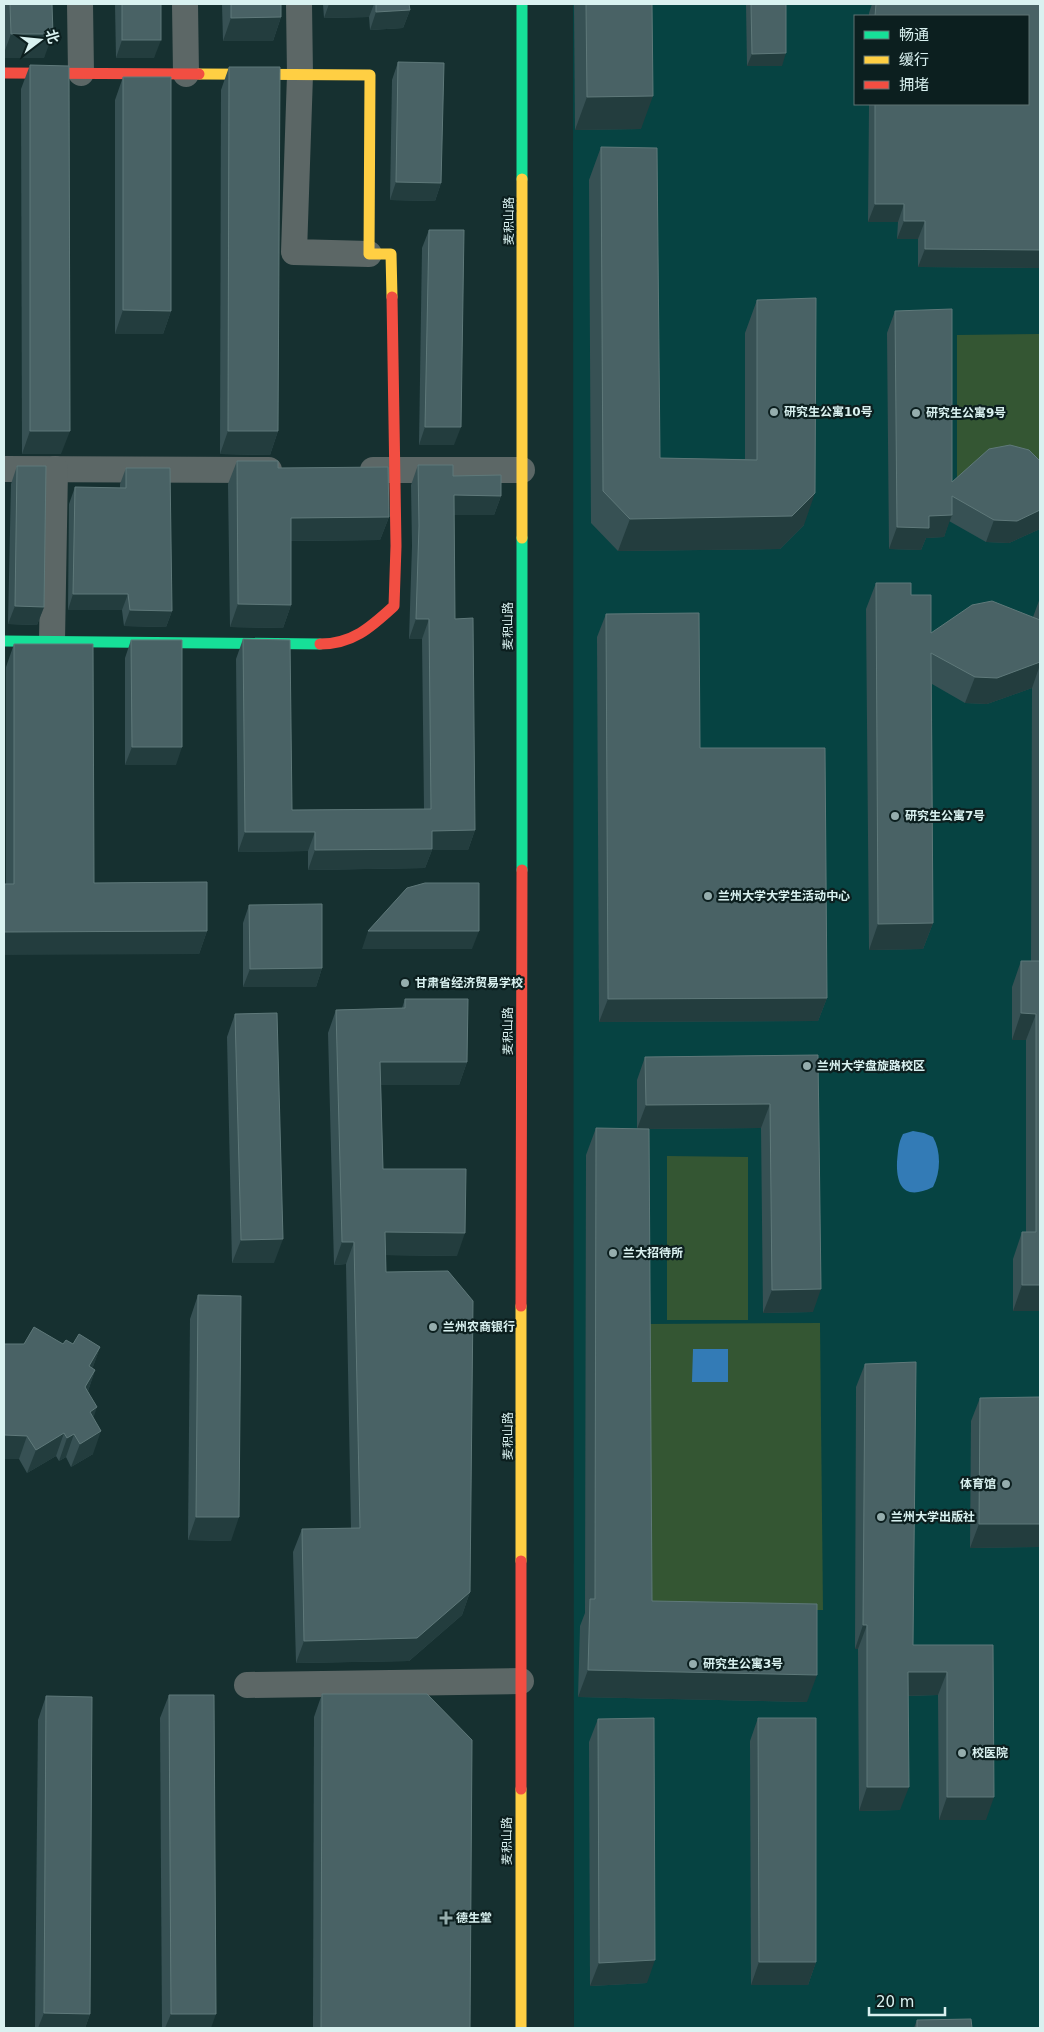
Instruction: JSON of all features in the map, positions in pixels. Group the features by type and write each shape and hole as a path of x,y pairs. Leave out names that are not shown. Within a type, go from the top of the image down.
{"street":[{"path":"80,4 80,74"},
{"path":"185,4 186,74"},
{"path":"4,641 333,644 365,632 394,606 396,546 391,254 294,252 300,75 299,4"},
{"name":"麦积山路","path":"521,2028 522,4"},
{"path":"4,73 370,75 369,254"},
{"path":"4,469 288,470"},
{"path":"52,641 55,469"},
{"path":"346,470 522,470"},
{"path":"247,1686 521,1681"}],"shaded area":[{"name":"兰州大学盘旋路校区","path":"573,4 1040,4 1040,2028 574,2028"}],"green space":[{"path":"1039,334 1040,478 957,482 957,335"},
{"path":"667,1156 748,1157 748,1320 667,1320"},
{"path":"820,1323 823,1610 652,1611 649,1324"}],"water":[{"path":"913,1131 933,1137 939,1155 939,1168 933,1187 924,1191 910,1192 901,1185 897,1171 897,1162 901,1137 903,1134"},
{"path":"693,1349 728,1349 728,1382 692,1382"}],"building":[{"path":"10,4 52,4 53,34 11,34"},
{"path":"122,4 161,4 161,40 122,40"},
{"path":"231,4 281,4 281,17 231,18"},
{"path":"376,4 409,4 410,10 376,12"},
{"path":"586,4 652,4 653,96 587,97"},
{"path":"751,4 786,4 786,53 752,54"},
{"path":"876,4 1040,4 1040,250 925,249 925,221 904,221 904,204 875,204 875,105 1029,105 1029,15 875,15"},
{"path":"398,62 444,63 441,183 396,182"},
{"path":"30,65 69,66 70,431 30,431"},
{"path":"229,67 280,67 278,431 228,431"},
{"path":"123,77 171,77 171,311 123,310"},
{"name":"研究生公寓10号","path":"601,147 657,148 660,458 757,460 757,300 816,298 815,493 792,516 630,519 603,491"},
{"path":"429,230 464,230 461,427 425,427"},
{"path":"952,309 952,482 989,449 1010,445 1029,450 1040,461 1040,510 1017,521 994,520 952,496 952,515 929,516 929,528 897,527 895,311"},
{"path":"237,461 278,461 278,468 388,467 389,517 291,518 291,605 238,604"},
{"path":"418,465 453,465 453,476 501,475 501,496 454,495 455,619 473,618 475,830 432,831 432,849 315,850 315,832 245,832 243,639 290,640 292,810 431,809 429,619 416,619 419,526"},
{"path":"17,466 46,466 44,607 15,606"},
{"path":"126,468 170,468 172,611 130,610 128,594 73,594 75,487 126,488"},
{"path":"876,583 911,583 911,595 931,595 931,633 972,605 992,601 1040,620 1040,662 997,678 975,677 931,653 933,923 878,924"},
{"name":"兰州大学大学生活动中心","path":"699,613 700,748 825,748 827,998 608,999 606,614"},
{"path":"131,640 182,640 182,747 132,747"},
{"path":"14,644 93,644 94,883 207,882 207,931 4,932 4,884 14,884"},
{"path":"425,883 479,883 479,931 368,931 407,888"},
{"path":"322,904 322,968 250,969 249,905"},
{"path":"1021,961 1040,961 1040,1285 1022,1285 1022,1232 1036,1232 1036,1014 1021,1013"},
{"path":"405,999 468,999 467,1062 380,1062 383,1169 466,1169 465,1233 385,1232 386,1272 448,1271 473,1301 470,1592 417,1638 304,1641 302,1529 360,1528 354,1242 342,1242 336,1010 405,1008"},
{"path":"277,1013 283,1239 241,1240 235,1014"},
{"path":"818,1055 821,1289 772,1290 770,1104 646,1105 645,1057"},
{"path":"596,1128 649,1129 652,1601 817,1604 817,1675 588,1670 590,1599 595,1599"},
{"path":"198,1295 241,1296 239,1517 196,1517"},
{"path":"34,1327 63,1344 66,1340 73,1344 79,1334 100,1347 89,1366 95,1370 85,1387 97,1407 90,1412 101,1431 80,1444 74,1434 67,1438 64,1433 36,1450 27,1436 4,1435 4,1344 24,1344"},
{"path":"916,1362 913,1645 993,1645 994,1797 947,1797 947,1672 908,1672 909,1787 867,1787 867,1625 863,1625 865,1364"},
{"name":"体育馆","path":"1040,1397 1040,1524 979,1524 980,1398"},
{"path":"322,1694 427,1694 472,1740 470,2028 321,2028"},
{"path":"169,1695 214,1695 216,2014 171,2014"},
{"path":"46,1696 92,1697 90,2014 44,2013"},
{"path":"654,1718 655,1960 599,1963 598,1719"},
{"path":"758,1718 816,1718 816,1962 759,1962"},
{"path":"971,2019 972,2028 917,2028 917,2020"}],"traffic: fast":[{"path":"522,4 522,179"},
{"path":"522,538 522,870"},
{"path":"4,641 320,644"}],"traffic: slow":[{"path":"199,74 370,75 369,254 391,254 392,297"},
{"path":"522,179 522,538"},
{"path":"521,1306 521,1561"},
{"path":"521,1789 521,2028"}],"traffic: jam":[{"path":"4,73 199,74"},
{"path":"320,644 352,638 377,621 394,606 396,546 392,297"},
{"path":"521,1306 522,870"},
{"path":"521,1561 521,1789"}],"place":[{"name":"研究生公寓10号","path":"774,412"},
{"name":"研究生公寓9号","path":"916,413"},
{"name":"研究生公寓7号","path":"895,816"},
{"name":"兰州大学大学生活动中心","path":"708,896"},
{"name":"甘肃省经济贸易学校","path":"405,983"},
{"name":"兰州大学盘旋路校区","path":"807,1066"},
{"name":"兰大招待所","path":"613,1253"},
{"name":"兰州农商银行","path":"433,1327"},
{"name":"体育馆","path":"1006,1484"},
{"name":"兰州大学出版社","path":"881,1517"},
{"name":"研究生公寓3号","path":"693,1664"},
{"name":"校医院","path":"962,1753"},
{"name":"德生堂","path":"446,1918"}]}
